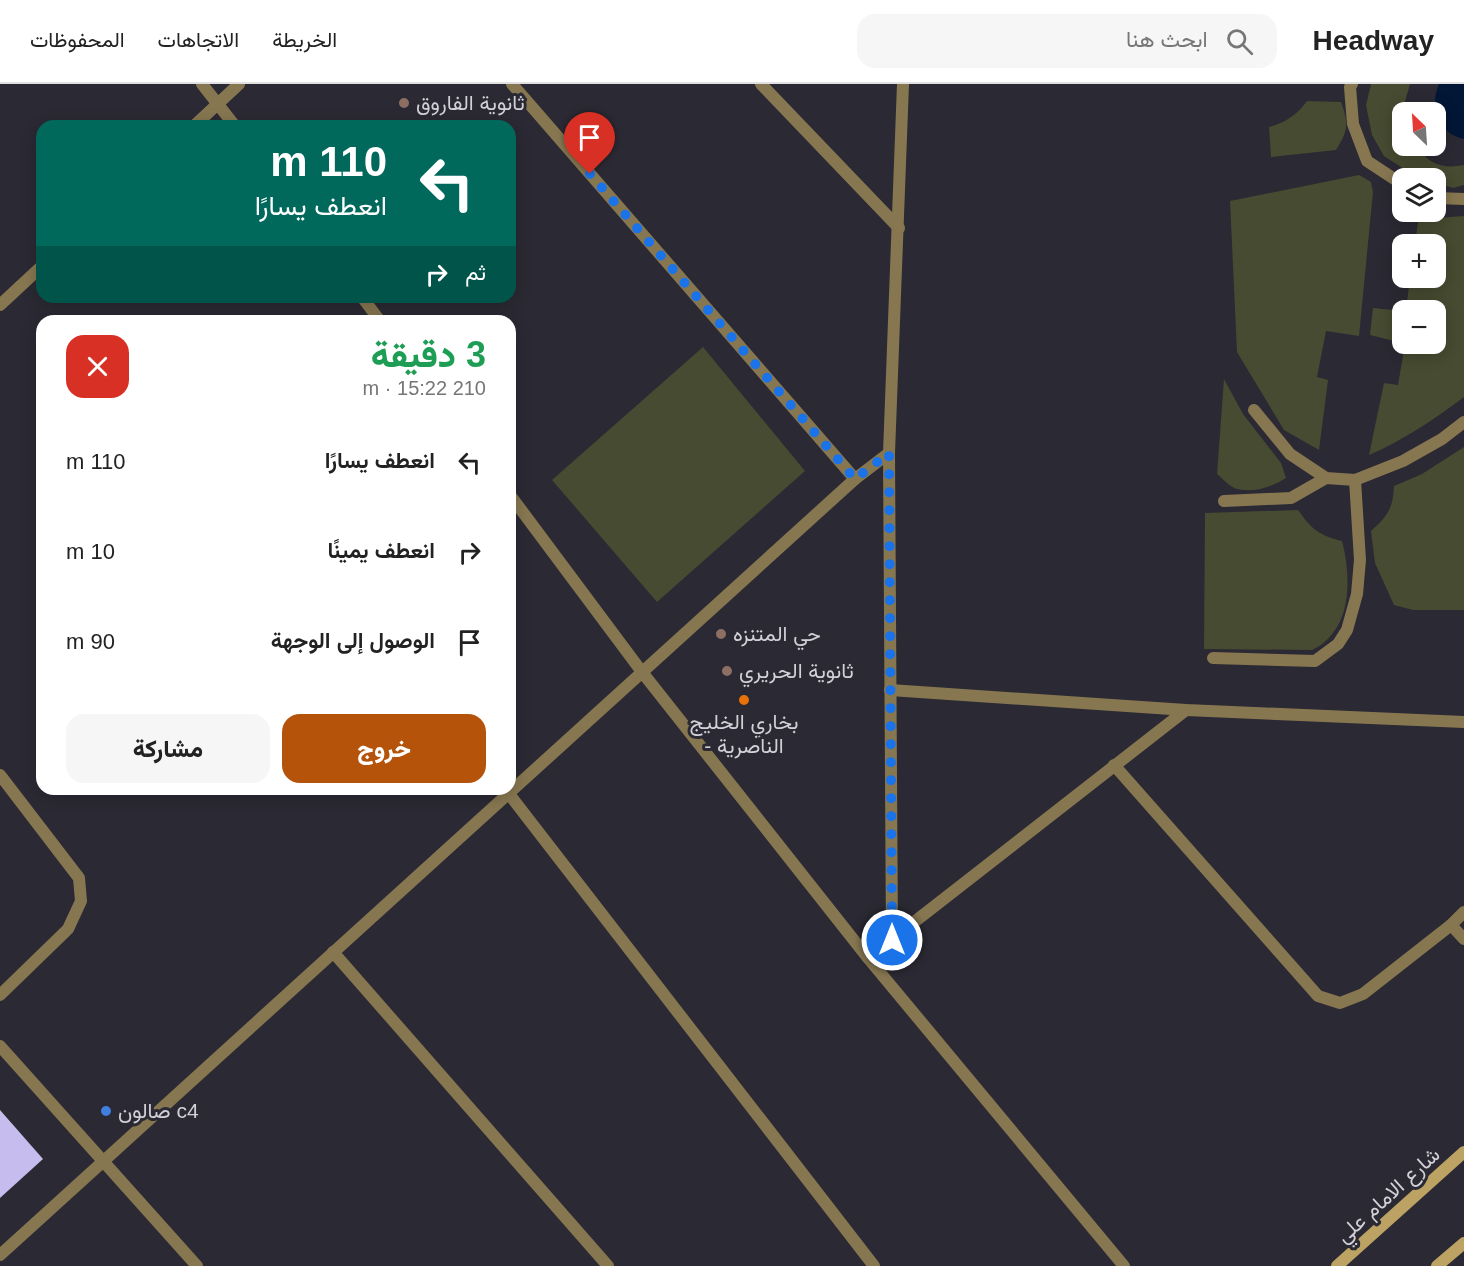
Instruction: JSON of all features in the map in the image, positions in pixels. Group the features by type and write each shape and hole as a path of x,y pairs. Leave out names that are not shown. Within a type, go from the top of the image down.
{"main road":[{"name":"شارع الامام علي","path":"1337,1266 1464,1152"},
{"path":"1437,1266 1464,1243"}],"street":[{"path":"202,84 230,120"},
{"path":"201,120 238,84"},
{"path":"512,84 855,479"},
{"path":"761,84 899,228"},
{"path":"892,940 889,453 903,84"},
{"path":"1352,84 1350,87 1353,124 1367,161 1392,177"},
{"path":"1446,198 1464,199"},
{"path":"0,305 36,272"},
{"path":"1254,410 1290,454 1326,478 1355,480 1403,461 1442,439 1464,422"},
{"path":"516,788 855,479 889,453"},
{"path":"1224,501 1291,498 1326,478"},
{"path":"1213,658 1315,662 1338,644 1347,630 1357,594 1360,560 1355,480"},
{"path":"516,503 642,672 868,958 1124,1266"},
{"path":"890,690 1186,710 1464,722"},
{"path":"868,958 1186,710"},
{"path":"1114,765 1318,996 1340,1003 1363,994 1451,925 1464,912"},
{"path":"0,775 79,878 81,901 68,929 0,995"},
{"path":"0,1255 508,795"},
{"path":"510,795 874,1266"},
{"path":"1451,925 1464,939"},
{"path":"333,952 608,1266"},
{"path":"0,1046 197,1266"}],"green space":[{"path":"1371,84 1410,84 1405,102 1392,102 1392,156 1425,156 1443,166 1464,165 1464,185 1453,188 1446,186 1446,168 1403,168 1384,156 1372,135 1366,105"},
{"path":"1307,101 1341,102 1346,127 1336,150 1271,157 1269,127 1291,117"},
{"path":"1359,175 1371,182 1373,192 1359,336 1326,331 1317,377 1328,380 1319,450 1284,430 1237,352 1230,201"},
{"path":"1464,216 1464,397 1418,429 1369,455 1384,383 1398,385 1403,354 1446,354 1446,300 1407,300 1409,288 1446,288 1446,234 1416,234 1418,222 1446,222 1446,217"},
{"path":"1373,308 1392,310 1392,340 1370,335"},
{"path":"703,347 805,471 657,602 552,480"},
{"path":"1224,379 1243,414 1281,463 1286,478 1281,481 1263,488 1243,490 1232,487 1217,474"},
{"path":"1464,447 1464,610 1413,610 1394,605 1375,563 1371,531 1382,521 1388,511 1394,486 1422,474"},
{"path":"1298,510 1317,531 1342,541 1347,571 1346,603 1335,630 1312,650 1204,649 1205,513"}],"water":[{"path":"1439,84 1464,84 1464,139 1446,129 1446,102 1435,102"}],"building":[{"path":"0,1110 43,1159 0,1198"}],"place":[{"name":"ثانوية الفاروق","path":"404,103"},
{"name":"حي المتنزه","path":"721,634"},
{"name":"ثانوية الحريري","path":"727,671"},
{"name":"بخاري الخليج - الناصرية","path":"744,700"},
{"name":"صالون c4","path":"106,1111"}],"route":[{"path":"590,174 855,479 889,453 892,940"}]}
